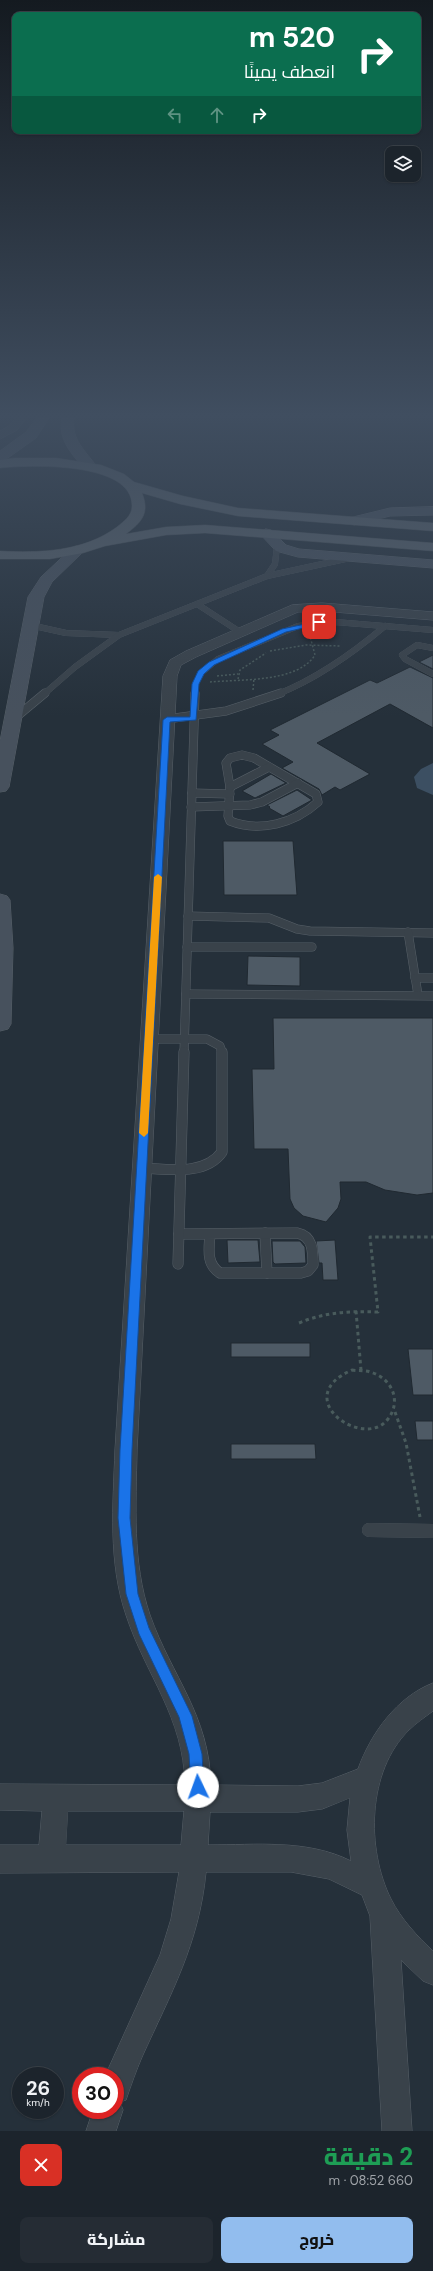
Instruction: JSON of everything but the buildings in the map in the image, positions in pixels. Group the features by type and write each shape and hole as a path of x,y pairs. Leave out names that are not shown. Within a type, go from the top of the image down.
{"main road":[{"path":"103,542 122,531 136,517"},
{"path":"308,517 433,527"},
{"path":"0,555 43,556 78,550 103,542 185,529 433,547"}],"street":[{"path":"354,521 368,517"},
{"path":"266,534 277,546 298,553 433,564"},
{"path":"0,787 36,596 41,585 78,550"},
{"path":"124,2067 136,2036 177,1949 189,1901 195,1858 198,1799 197,1768 191,1732 178,1698 138,1616 132,1594 126,1556 124,1518 126,1450 170,676 175,663 191,654 242,640 296,608 308,607 432,625"},
{"path":"0,900 3,948 0,1024"},
{"path":"433,1695 417,1704 395,1724 377,1750 365,1779 360,1813 361,1849 370,1885 384,1914 402,1941 433,1971"},
{"path":"0,1797 298,1799 329,1793 365,1779"},
{"path":"52,1859 56,1798"},
{"path":"0,1859 291,1858 332,1866 370,1885"},
{"path":"384,1914 397,2131"},
{"path":"101,2131 105,2119"}],"lane":[{"path":"267,576 275,564 277,546"},
{"path":"13,720 54,684 119,635 267,576 352,558"},
{"path":"197,604 242,640"},
{"path":"178,1264 195,684 201,673 211,663 242,640 298,626 331,622 385,626 432,625 424,645"},
{"path":"30,625 66,633 119,635"},
{"path":"167,720 194,719 229,710 283,690 330,667 356,650 385,626"},
{"path":"433,648 424,645 414,647 404,652 403,656 433,674"},
{"path":"246,755 298,783 316,794 318,802 282,823 269,825 238,825 228,818 230,790 226,763 233,756 246,755"},
{"path":"192,793 230,790 269,767"},
{"path":"191,807 229,807 262,802 298,783"},
{"path":"188,916 269,918 297,929 310,931 433,933"},
{"path":"408,932 418,995"},
{"path":"187,947 312,947"},
{"path":"415,978 433,978"},
{"path":"186,994 433,996"},
{"path":"142,1168 207,1166 217,1161 222,1152 222,1050 212,1041 149,1039"},
{"path":"179,1234 301,1233 308,1236 311,1241 313,1262 310,1269 304,1272 229,1274 216,1271 210,1262 210,1234"},
{"path":"265,1234 267,1273"},
{"path":"369,1530 428,1531"}],"path":[{"path":"195,684 276,676 308,665 315,655 307,631 298,626"},
{"path":"242,640 270,651"},
{"path":"238,679 240,670 253,660 270,651 312,645 336,646 356,650"},
{"path":"299,1323 323,1314 356,1311 378,1312 370,1237 433,1237"},
{"path":"356,1311 361,1370"},
{"path":"361,1370 376,1373 388,1380 396,1396 394,1412 390,1419 373,1428 353,1427 336,1417 327,1402 330,1385 343,1373 361,1370"},
{"path":"394,1412 406,1443 428,1531"}],"water":[{"path":"433,763 433,795 417,788 414,777 421,769"}],"slow traffic":[{"path":"144,1133 158,877"}],"route":[{"path":"198,1787 195,1754 186,1716 138,1616 128,1572 124,1518 126,1450 167,720 194,719 195,684 201,673 211,663 284,631 298,626 319,622"}]}
